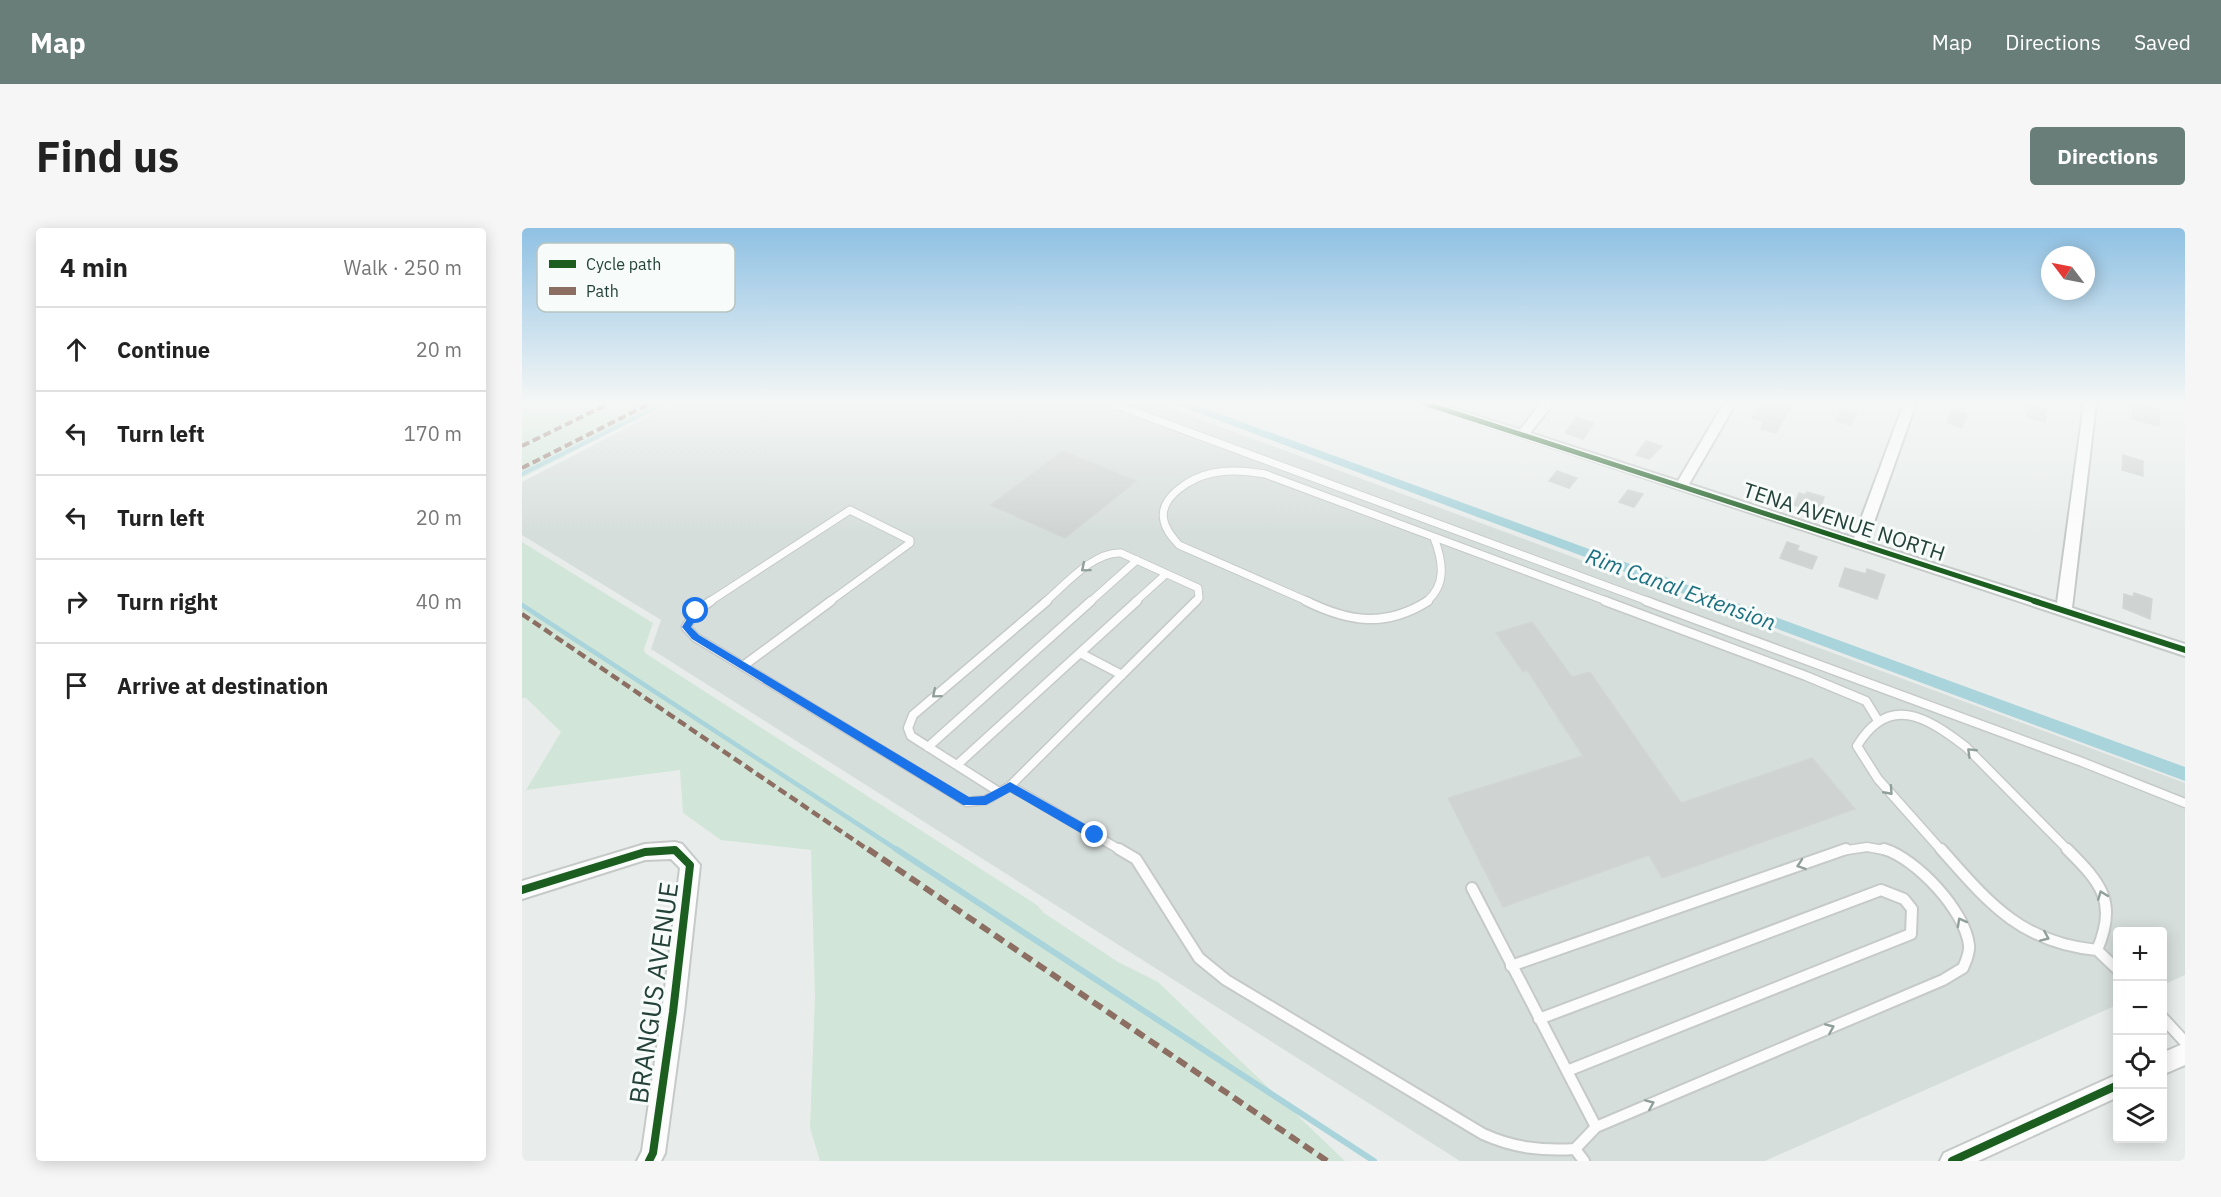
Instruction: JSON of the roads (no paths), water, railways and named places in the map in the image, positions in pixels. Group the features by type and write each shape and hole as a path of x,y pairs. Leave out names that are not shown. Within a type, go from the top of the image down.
{"street":[{"name":"TENA AVENUE NORTH","path":"1557,447 2185,650"},
{"path":"1680,487 1704,447"},
{"path":"1859,544 1894,447"},
{"path":"2064,611 2085,447"},
{"name":"BRANGUS AVENUE","path":"522,890 645,852 675,850 690,865 673,1011 653,1153 649,1161"},
{"path":"2167,1062 2185,1054"},
{"path":"1952,1161 2113,1087"}],"lane":[{"path":"1229,447 2082,762 2185,803"},
{"path":"1434,538 1443,559 1442,577 1435,595 1422,605 1392,617 1362,620 1334,613 1179,545 1168,533 1162,517 1165,505 1178,487 1187,482 1216,471 1244,470 1265,474 1806,676 1866,701 1877,719"},
{"path":"743,666 910,543 910,540 850,510 696,611 686,627 695,637 967,802 986,800 1010,786 1199,598 1198,588 1121,554 1110,552 1098,557 913,715 908,728 911,736 999,792"},
{"path":"928,747 1137,561"},
{"path":"957,765 1166,574"},
{"path":"1080,652 1122,675"},
{"path":"2097,950 2104,934 2107,917 2104,892 2079,861 1966,747 1946,731 1920,718 1895,714 1877,719 1864,729 1857,746 1873,771 1990,903 2014,923 2075,948 2097,950 2113,965"},
{"path":"1010,786 1136,859 1199,958 1226,980 1507,1146 1543,1151 1575,1149 1596,1127 1943,980 1963,968 1970,947 1966,933 1954,911 1913,863 1885,849 1858,847 1849,848 1512,966"},
{"path":"1472,888 1596,1127"},
{"path":"1539,1018 1881,890 1897,894 1907,901 1914,912 1911,934 1567,1071"},
{"path":"2167,1022 2185,1042"},
{"path":"1575,1149 1584,1161"}],"waterway":[{"path":"522,474 577,447"},
{"name":"Rim Canal Extension","path":"1296,447 2185,774"},
{"path":"522,605 899,851"},
{"path":"896,849 1374,1161"}]}
